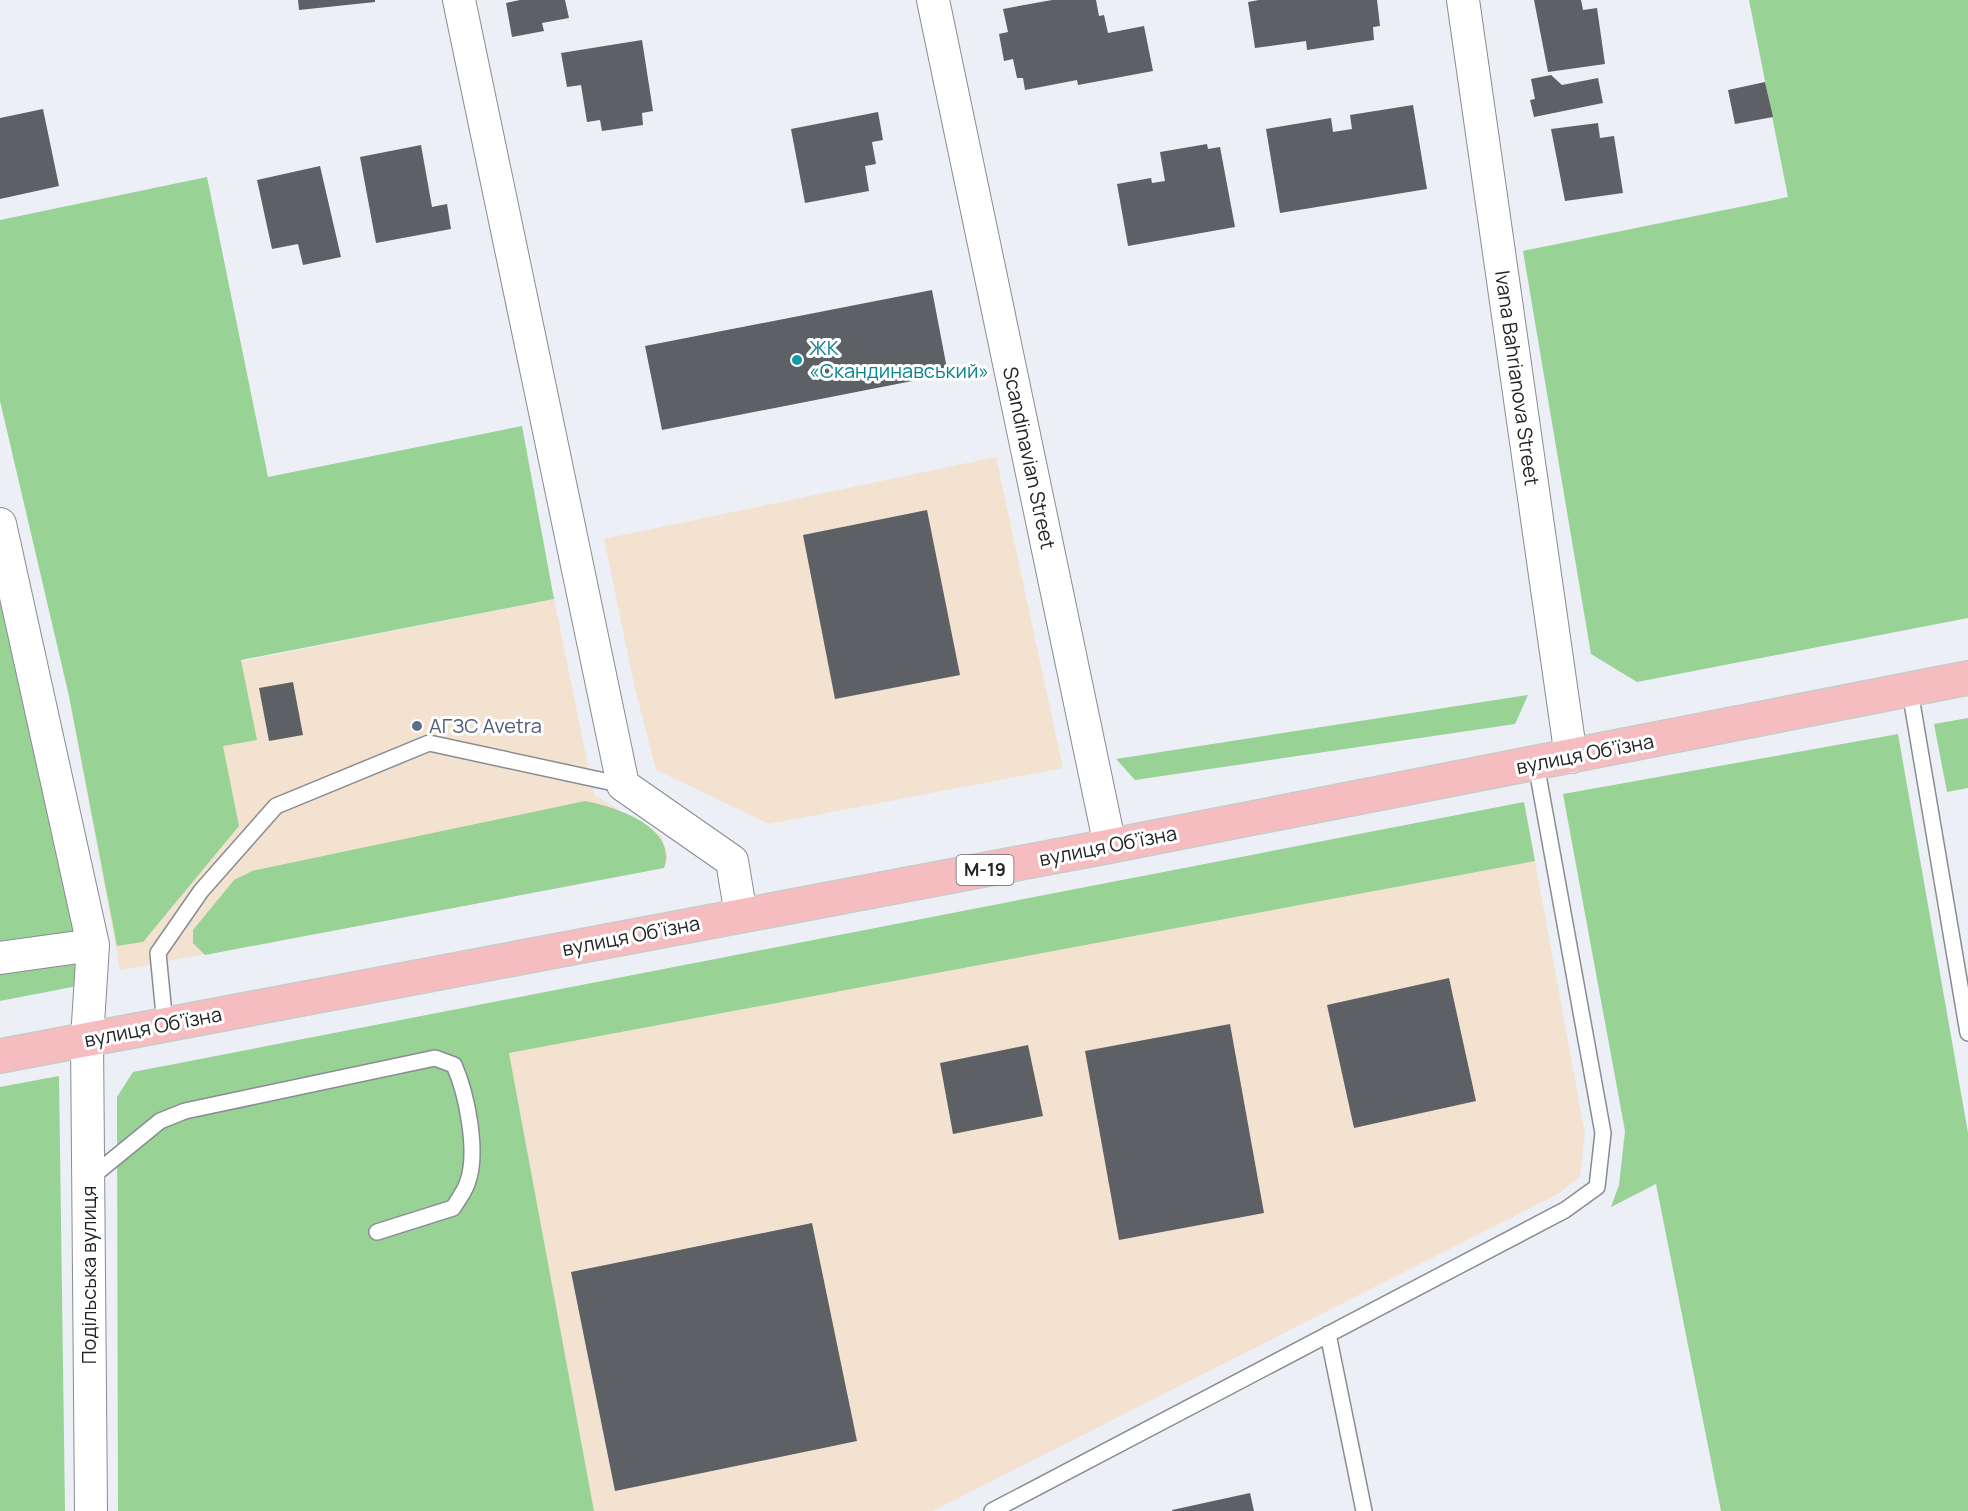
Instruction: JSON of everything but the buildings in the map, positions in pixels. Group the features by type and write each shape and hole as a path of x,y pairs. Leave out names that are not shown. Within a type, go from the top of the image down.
{"highway":[{"name":"вулиця Об’їзна","path":"0,1056 1110,846 1968,678"}],"street":[{"path":"459,0 623,785 732,861 741,915"},
{"name":"Scandinavian Street","path":"933,0 1110,846"},
{"name":"Ivana Bahrianova Street","path":"1463,0 1571,757"},
{"name":"Подільська вулиця","path":"0,524 93,945 87,1039 90,1511"},
{"path":"0,958 93,945"}],"lane":[{"path":"1910,691 1968,1033"},
{"path":"165,1025 158,953 201,891 276,806 429,743 623,785"},
{"path":"992,1511 1565,1210 1597,1187 1603,1133 1536,764"},
{"path":"88,1180 160,1120 185,1111 435,1058 454,1065 464,1088 472,1153 468,1183 453,1208 377,1232"},
{"path":"1328,1334 1364,1511"}],"shaded area":[{"path":"996,457 1063,768 769,824 656,770 635,689 604,539"},
{"path":"554,599 594,795 661,835 668,856 664,868 120,970 69,696"},
{"path":"1535,861 1585,1134 1580,1177 1556,1195 933,1511 594,1511 509,1053"}],"green space":[{"path":"1749,0 1968,0 1968,618 1637,682 1591,654 1523,251 1788,197"},
{"path":"207,177 268,477 522,426 554,599 241,660 257,740 223,746 239,826 143,942 117,946 69,696 0,401 0,220"},
{"path":"0,594 81,959 77,986 0,1001"},
{"path":"1528,695 1515,724 1135,780 1116,759"},
{"path":"1968,718 1968,788 1947,792 1934,724"},
{"path":"1898,734 1968,1133 1968,1511 1721,1511 1656,1184 1611,1207 1619,1185 1625,1131 1563,794"},
{"path":"585,801 627,814 653,830 662,841 666,854 664,868 205,955 193,943 193,930 234,880 252,871"},
{"path":"1524,802 1535,861 509,1053 594,1511 118,1511 117,1097 133,1072"},
{"path":"59,1076 65,1511 0,1511 0,1087"}],"place":[{"name":"ЖК «Скандинавський»","path":"797,360"},
{"name":"АГЗС Avetra","path":"417,726"}]}
